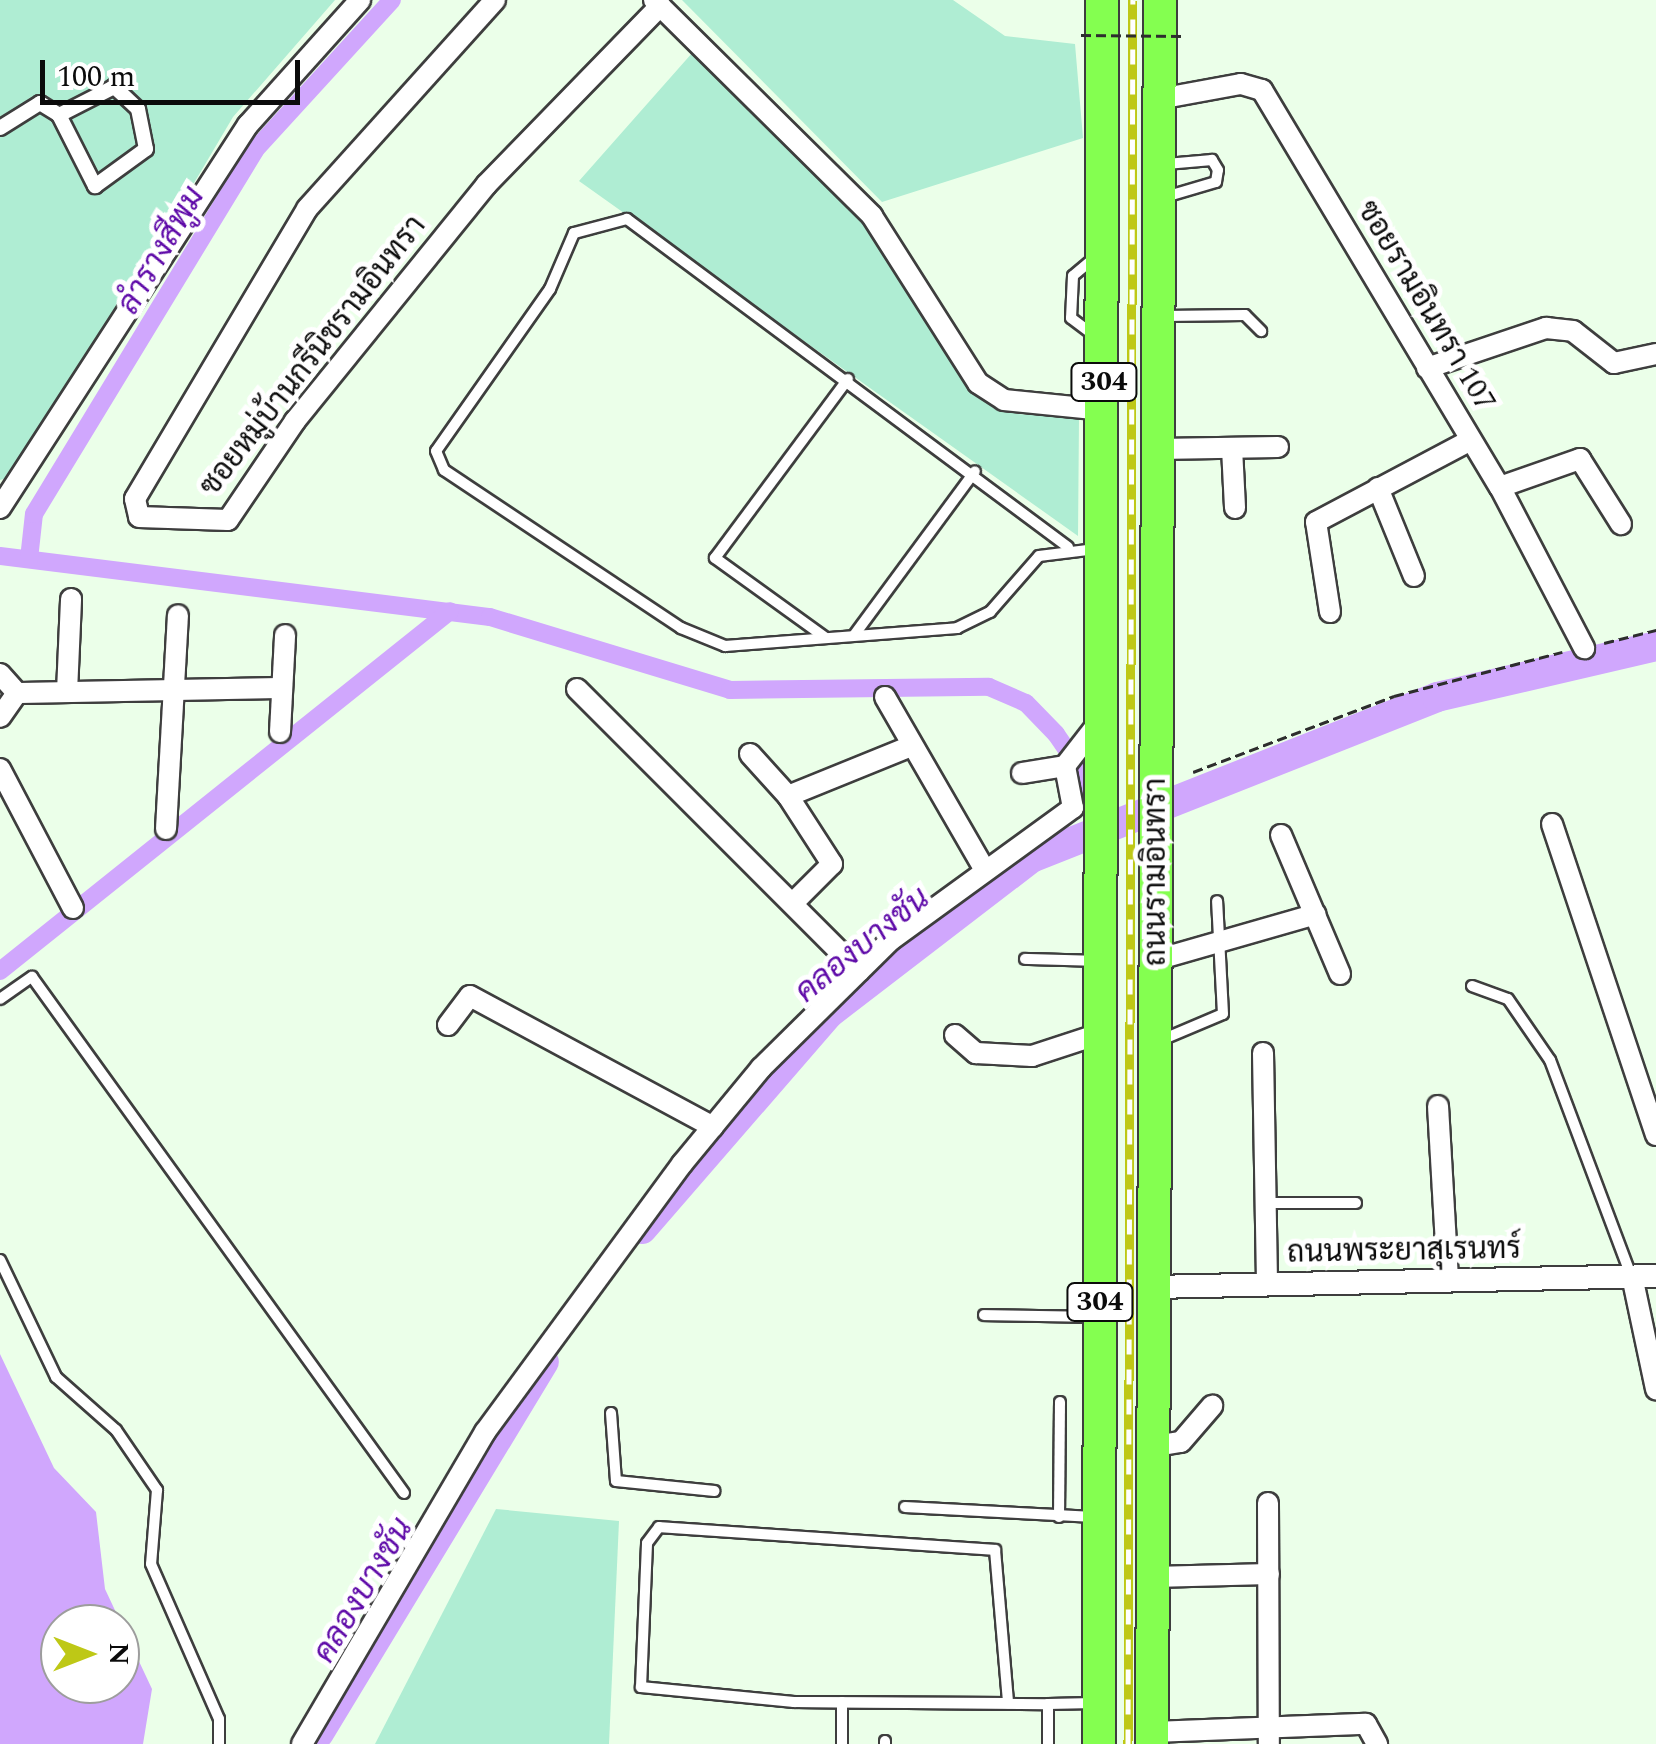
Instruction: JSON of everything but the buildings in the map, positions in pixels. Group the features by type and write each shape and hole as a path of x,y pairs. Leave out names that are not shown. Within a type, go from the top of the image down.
{"highway":[{"name":"ถนนรามอินทรา","path":"1099,1744 1103,860 1079,759 1103,717 1102,0"},
{"name":"ถนนรามอินทรา","path":"1152,1738 1160,0"},
{"path":"1104,338 1160,326"}],"street":[{"path":"0,508 248,125 360,0"},
{"name":"ซอยหมู่บ้านกรีนิชรามอินทรา","path":"495,0 306,209 134,499 138,517 228,520 295,421 486,185 657,3 872,216 978,383 1004,400 1104,410"},
{"name":"ซอยรามอินทรา 107","path":"1160,100 1241,84 1262,90 1500,487 1584,648"},
{"path":"0,128 40,103 58,115 95,186 146,149 138,109 114,86 58,115"},
{"path":"1427,368 1546,328 1573,331 1614,363 1656,354"},
{"path":"1330,612 1316,522 1472,440"},
{"path":"1158,450 1278,447"},
{"path":"1232,448 1235,508"},
{"path":"1500,487 1580,459 1621,524"},
{"path":"1378,488 1414,576"},
{"path":"66,692 70,599"},
{"path":"166,829 178,614"},
{"path":"280,732 285,635"},
{"path":"0,674 17,693 282,688"},
{"path":"577,689 858,971"},
{"path":"0,716 17,693"},
{"path":"885,697 985,870"},
{"path":"788,796 912,746"},
{"path":"750,754 788,796 832,864 793,903"},
{"path":"302,1744 485,1432 713,1126 858,971 985,870 1073,808 1079,759 1022,774"},
{"path":"0,769 73,908"},
{"path":"1552,824 1656,1136"},
{"path":"1281,835 1340,974"},
{"path":"1156,960 1316,914"},
{"path":"448,1025 470,996 713,1126"},
{"path":"955,1035 976,1054 1032,1056 1102,1033"},
{"path":"1263,1053 1267,1284"},
{"path":"1438,1106 1448,1281"},
{"path":"1632,1276 1656,1389"},
{"name":"ถนนพระยาสุเรนทร์","path":"1154,1286 1656,1276"},
{"path":"1154,1446 1181,1442 1212,1406"},
{"path":"1268,1503 1269,1733"},
{"path":"1152,1577 1269,1574"},
{"path":"1152,1738 1366,1724 1377,1744"}],"lane":[{"path":"1160,165 1212,160 1218,170 1216,182 1160,199"},
{"path":"1068,547 975,471 646,232 607,220 574,232 559,253 550,288 436,450 444,470 704,640 761,648 976,621 1039,556 1068,547 1102,549"},
{"path":"1160,326 1244,315 1261,331"},
{"path":"826,638 715,558 848,378"},
{"path":"855,634 975,471"},
{"path":"1156,1042 1222,1014 1217,901"},
{"path":"1025,959 1101,962"},
{"path":"0,999 32,977 404,1492"},
{"path":"1472,986 1508,999 1550,1060 1632,1276"},
{"path":"1266,1202 1356,1203"},
{"path":"0,1260 56,1378 116,1430 158,1490 151,1564 219,1719 219,1744"},
{"path":"984,1315 1100,1318"},
{"path":"1059,1517 1060,1402"},
{"path":"611,1413 616,1481 714,1491"},
{"path":"905,1508 1099,1517"},
{"path":"659,1527 985,1544 1002,1563 1008,1703 794,1702 641,1687 647,1543 659,1527"},
{"path":"794,1702 1100,1703"},
{"path":"842,1702 842,1744"},
{"path":"1048,1704 1048,1744"}],"path":[{"path":"1081,35 1182,36"},
{"path":"1193,772 1394,696 1656,630"}],"green space":[{"path":"0,0 335,0 233,117 22,474 0,480"},
{"path":"682,0 953,0 1005,36 1075,44 1083,138 882,202"},
{"path":"693,52 876,235 978,396 1017,414 1079,418 1078,536 579,181"},
{"path":"496,1509 619,1521 609,1744 375,1744"}],"shaded area":[{"path":"0,1354 54,1468 96,1512 105,1589 112,1604 40,1604 40,1704 140,1704 140,1663 152,1689 143,1744 0,1744"}],"waterway":[{"name":"ลำรางสีพูม","path":"29,559 34,514 255,150 392,0"},
{"path":"0,556 490,617 730,690 989,687 1026,703 1056,734 1082,772 1089,809"},
{"path":"0,971 450,611"},
{"name":"คลองบางชัน","path":"642,1229 828,1014 1031,858 1437,697 1656,646"},
{"name":"คลองบางชัน","path":"319,1733 544,1362"}],"railway":[{"path":"1128,1744 1133,0"}]}
